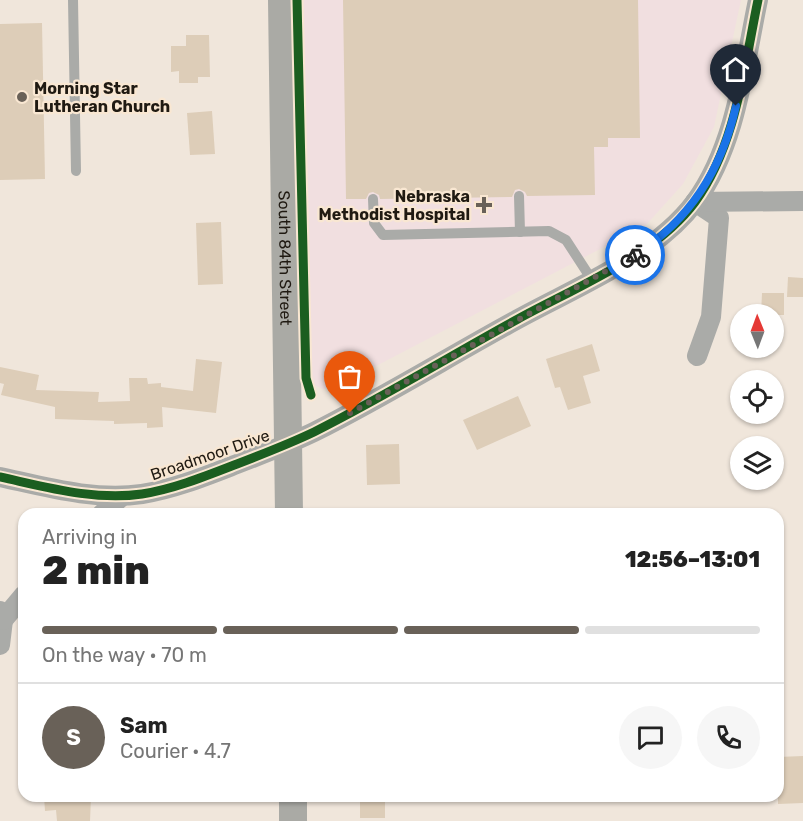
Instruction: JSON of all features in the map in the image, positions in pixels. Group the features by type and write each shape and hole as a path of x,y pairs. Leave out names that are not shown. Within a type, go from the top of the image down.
{"main road":[{"name":"South 84th Street","path":"282,0 289,508"},
{"path":"293,802 293,821"}],"street":[{"name":"Broadmoor Drive","path":"0,477 83,493 121,497 176,485 219,471 288,444 332,423 647,248 678,221 695,202 717,165 731,126 758,0"},
{"path":"695,202 803,201"},
{"path":"695,202 719,218 711,317 697,356"},
{"path":"109,508 121,497"},
{"path":"0,645 1,616 18,600"}],"lane":[{"path":"73,0 76,171"},
{"path":"519,196 520,232"},
{"path":"373,199 374,223 383,235 549,231 566,240 592,280"}],"shaded area":[{"name":"Nebraska Methodist Hospital","path":"301,0 741,0 714,127 683,184 646,225 334,388 323,389 314,385 307,377"}],"building":[{"path":"343,0 638,0 640,138 608,138 608,147 594,147 595,195 527,196 519,189 515,190 512,197 380,199 379,195 373,192 369,193 366,199 346,199"},
{"name":"Morning Star Lutheran Church","path":"42,23 45,179 0,180 0,24"},
{"path":"186,35 209,35 210,77 198,77 198,83 179,83 179,71 171,72 171,46 186,46"},
{"path":"212,111 215,154 190,155 187,113"},
{"path":"221,222 223,284 198,285 196,223"},
{"path":"788,277 803,278 803,297 787,297"},
{"path":"762,293 784,293 784,304 762,304"},
{"path":"592,344 600,371 583,376 591,403 568,410 560,387 555,388 546,359"},
{"path":"196,359 222,362 216,413 162,407 163,427 147,428 147,423 114,424 114,421 55,419 55,407 1,395 4,384 0,383 0,367 39,375 36,390 99,392 98,402 130,401 129,378 147,378 148,384 161,383 161,387 193,391"},
{"path":"518,396 531,426 477,450 463,420"},
{"path":"399,444 400,484 367,485 366,445"},
{"path":"803,756 803,803 778,804 778,802 784,802 784,757"},
{"path":"44,802 91,802 90,821 57,821 56,810 45,811"},
{"path":"360,802 385,802 385,818 360,818"}],"cycle path":[{"path":"297,0 306,378 311,395"},
{"path":"0,477 53,489 106,496 142,494 190,482 314,432 637,254 659,239 678,221 695,202 709,180 720,156 737,105 758,0"}],"way so far":[{"path":"350,413 635,255"}],"place":[{"name":"Morning Star Lutheran Church","path":"22,97"},
{"name":"Nebraska Methodist Hospital","path":"484,205"}],"route":[{"path":"635,255 647,248 678,221 695,202 717,165 736,106"}]}
